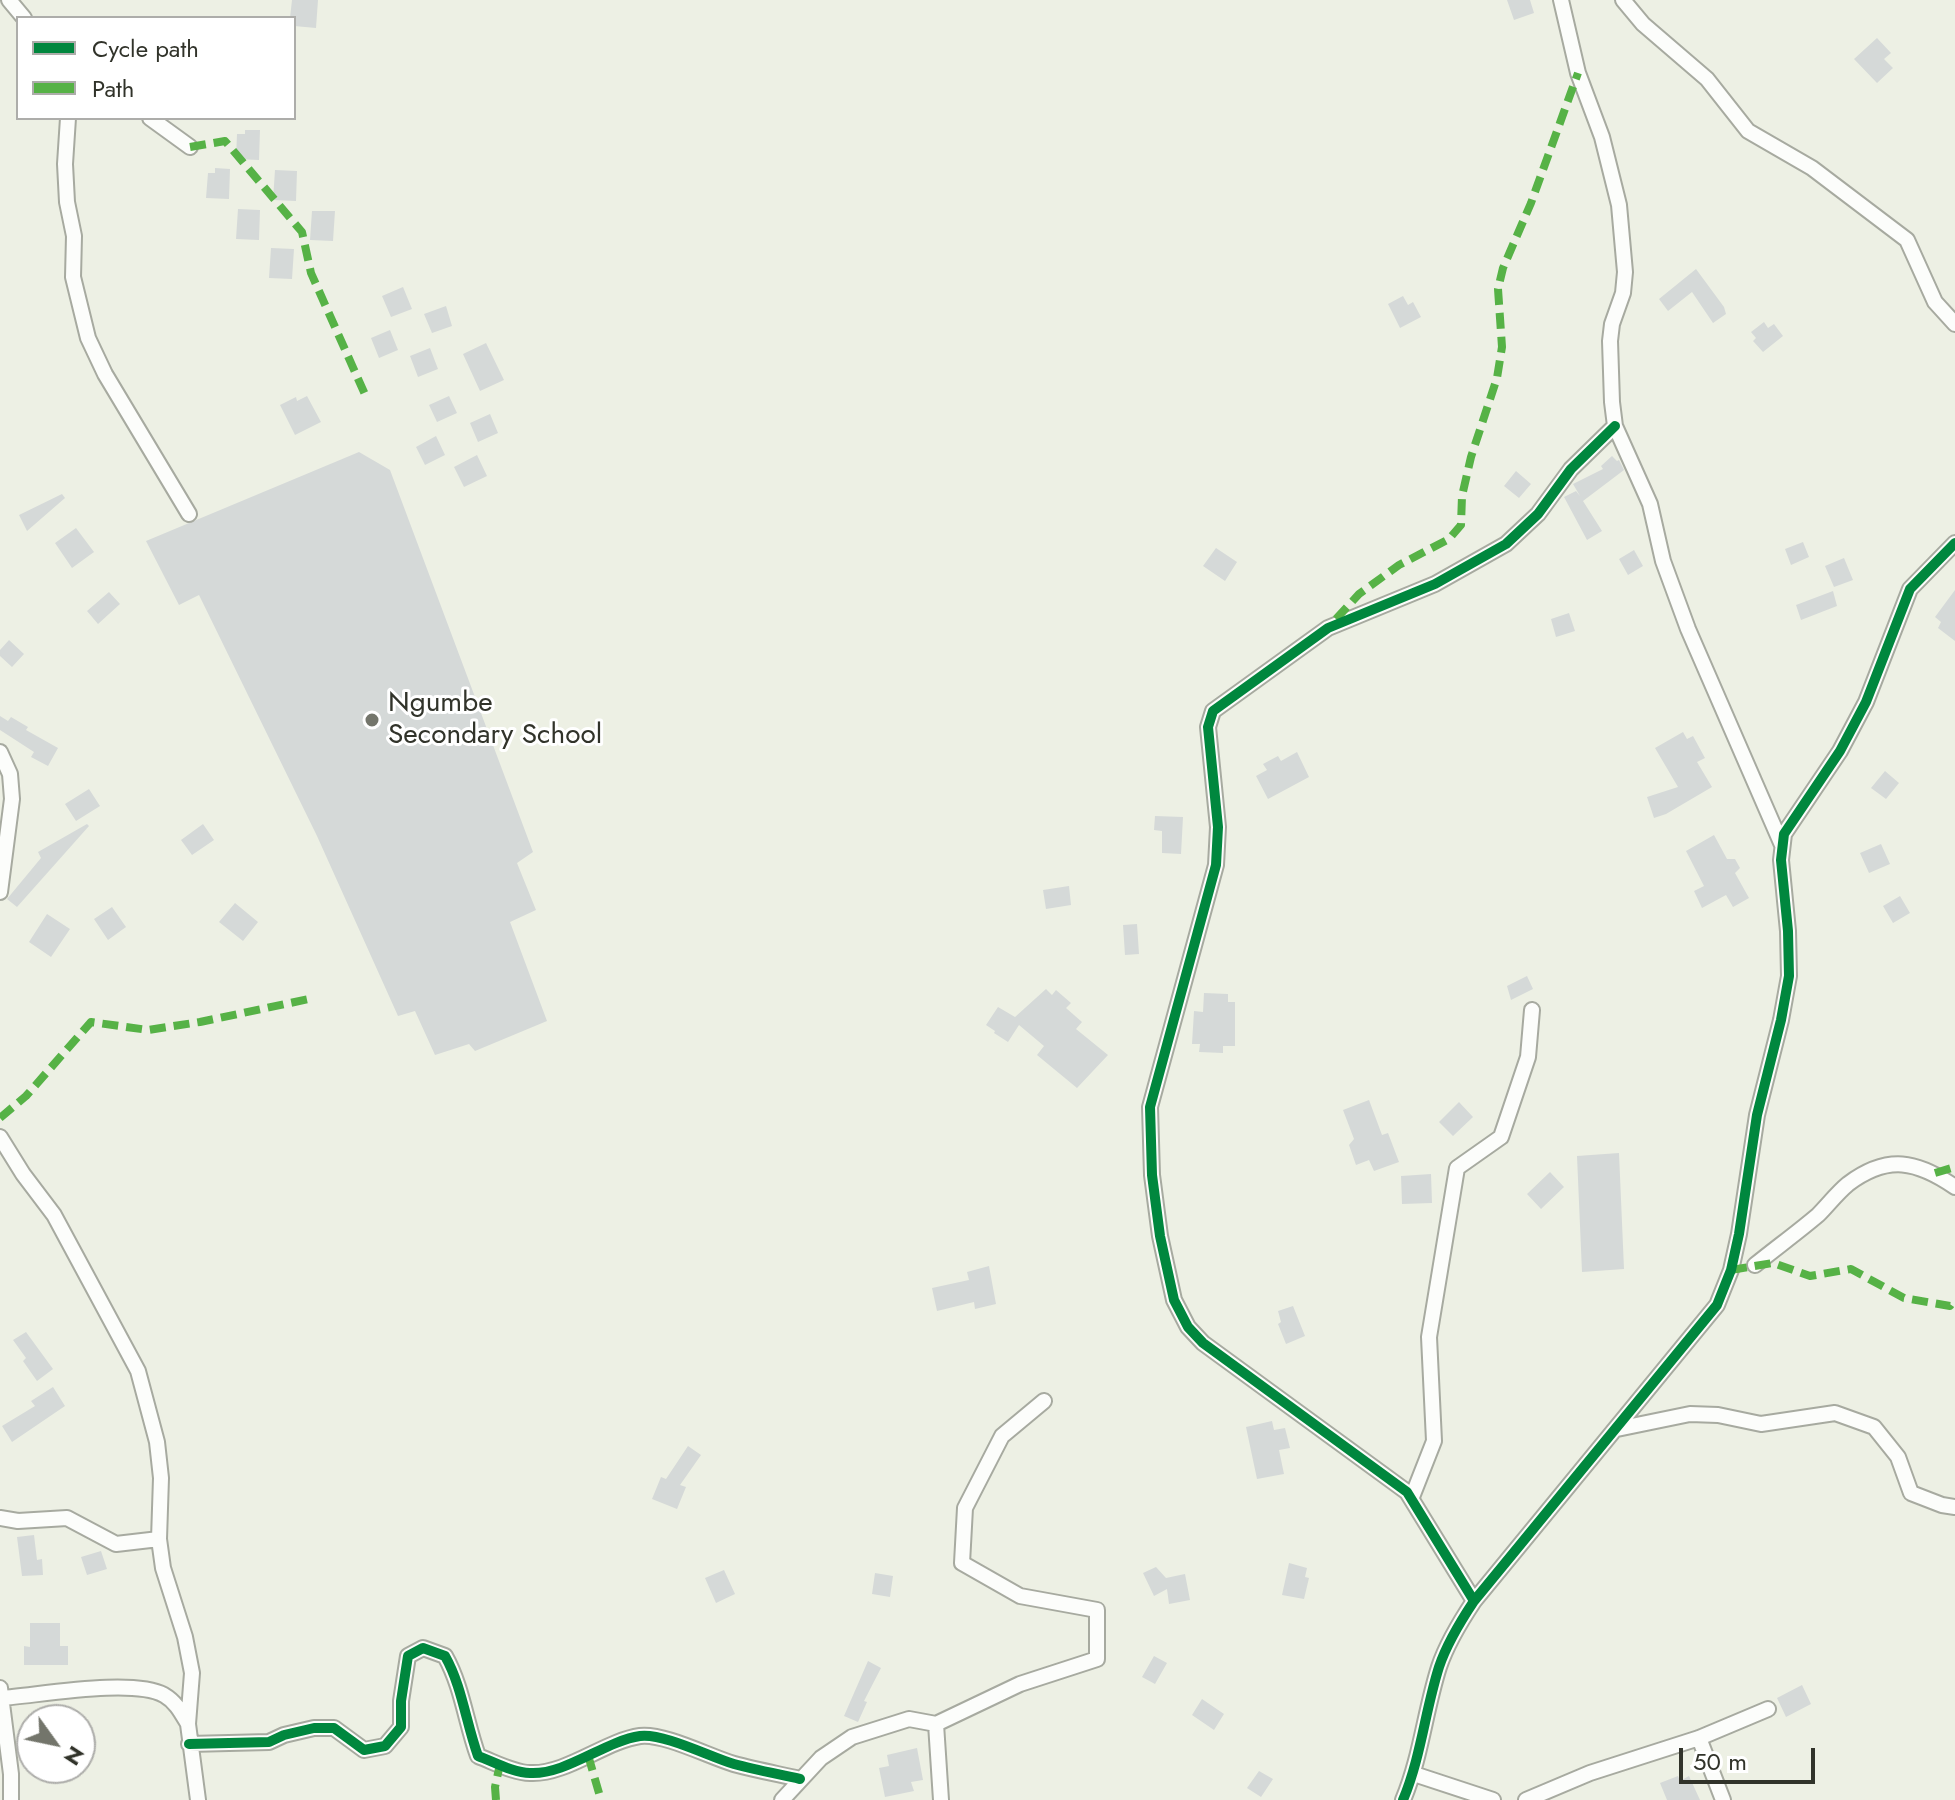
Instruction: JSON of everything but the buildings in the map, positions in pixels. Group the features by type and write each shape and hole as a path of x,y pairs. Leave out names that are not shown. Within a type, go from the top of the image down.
{"street":[{"path":"1561,0 1578,73 1602,137 1619,205 1625,272 1623,293 1612,324 1610,341 1615,426 1650,504 1663,561 1688,629 1782,845"},
{"path":"1623,0 1643,24 1707,79 1748,131 1812,168 1907,240 1935,302 1955,324"},
{"path":"4,1 22,16"},
{"path":"68,120 65,164 67,202 74,236 73,277 88,338 105,374 189,514"},
{"path":"153,120 190,147"},
{"path":"1474,1601 1412,1497 1203,1343 1188,1327 1174,1300 1160,1236 1152,1175 1150,1107 1216,865 1218,827 1208,721 1213,711 1328,628 1435,584 1506,544 1538,514 1571,469 1615,426"},
{"path":"1403,1800 1414,1774 1439,1667 1456,1628 1474,1601 1717,1305 1731,1270 1739,1234 1757,1115 1789,976 1784,834 1840,751 1859,714 1910,589 1955,543"},
{"path":"0,752 10,774 12,799 0,892"},
{"path":"1412,1497 1434,1441 1429,1337 1457,1168 1501,1137 1528,1057 1532,1010"},
{"path":"0,1137 54,1215 138,1371 157,1442 161,1478 159,1539 163,1568 185,1637 192,1673 188,1724 198,1800"},
{"path":"1755,1265 1805,1226 1847,1185 1867,1172 1890,1165 1916,1165 1955,1187"},
{"path":"782,1800 821,1758 852,1737 909,1719 936,1724 1020,1684 1097,1659 1097,1610 1020,1596 962,1563 965,1508 1002,1436 1044,1401"},
{"path":"1617,1429 1690,1414 1718,1415 1761,1424 1835,1413 1874,1427 1898,1457 1911,1493 1955,1507"},
{"path":"0,1518 18,1521 67,1518 116,1544 159,1539"},
{"path":"189,1744 269,1742 314,1728 334,1728 364,1750 385,1746 401,1727 401,1701 408,1656 423,1648 445,1656 454,1673 478,1756 500,1764 530,1773 568,1765 599,1750 642,1736 678,1744 733,1764 800,1779"},
{"path":"11,1800 11,1774 1,1693 136,1688 165,1696 177,1705 188,1724"},
{"path":"1526,1800 1590,1773 1699,1738 1768,1709"},
{"path":"936,1724 941,1800"},
{"path":"1699,1738 1723,1800"},
{"path":"1414,1774 1493,1800"}],"marked path":[{"path":"1336,619 1359,594 1399,565 1449,539 1461,525 1462,496 1471,457 1497,378 1502,347 1498,289 1503,268 1531,203 1578,73"},
{"path":"190,147 225,141 302,232 311,273 367,399"},
{"path":"0,1118 26,1096 91,1022 148,1030 309,999"},
{"path":"1935,1173 1955,1167"},
{"path":"1731,1270 1773,1263 1810,1276 1851,1269 1904,1298 1950,1306 1955,1299"},
{"path":"588,1755 601,1800"},
{"path":"496,1800 495,1787 500,1764"}],"cycle path":[{"path":"1474,1601 1407,1492 1203,1343 1188,1327 1174,1300 1160,1236 1152,1175 1150,1107 1216,865 1218,827 1208,727 1213,711 1328,628 1435,584 1506,544 1538,514 1571,469 1615,426"},
{"path":"1403,1800 1439,1667 1450,1641 1474,1601 1717,1305 1731,1270 1739,1234 1757,1115 1789,976 1781,860 1784,834 1840,751 1866,702 1910,589 1955,543"},
{"path":"189,1744 269,1742 314,1728 334,1728 364,1750 385,1746 401,1727 401,1701 408,1656 423,1648 445,1656 456,1680 478,1756 511,1769 524,1773 557,1769 627,1739 650,1736 734,1764 800,1779"}],"place":[{"name":"Ngumbe Secondary School","path":"372,720"}]}
